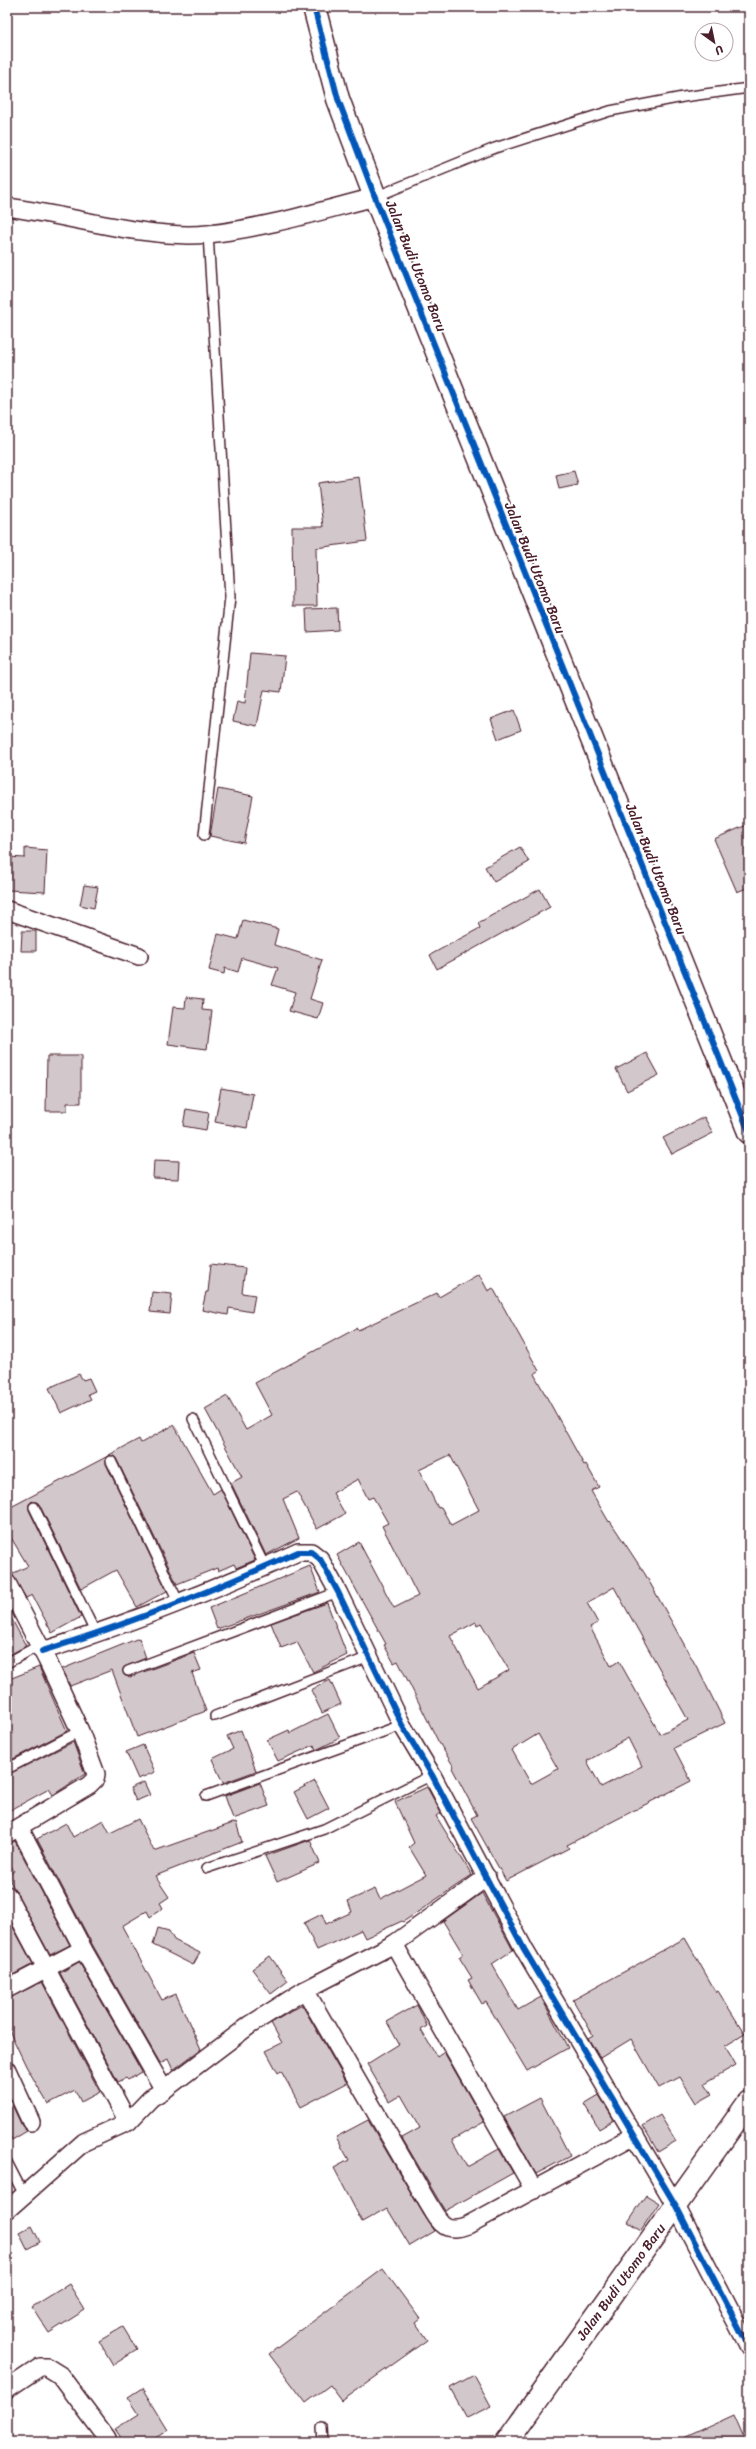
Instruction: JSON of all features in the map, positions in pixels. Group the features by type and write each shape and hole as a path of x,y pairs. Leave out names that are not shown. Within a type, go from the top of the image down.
{"street":[{"name":"Jalan Budi Utomo Baru","path":"314,7 338,99 375,197 744,1106 749,1132"},
{"path":"7,207 51,213 141,231 208,234 293,218 375,197"},
{"path":"7,910 139,956"},
{"path":"40,1649 96,1634 179,1603 298,1552 311,1552 320,1559 338,1592 402,1725 432,1775 488,1877 524,1949 676,2206 749,2347"},
{"path":"7,1583 80,1731 94,1767 95,1779 63,1802 13,1830 164,2090"},
{"path":"7,2210 84,2142 128,2122 151,2098 164,2090 250,2025 305,1990 394,1944 488,1877"},
{"path":"7,1895 128,2122"},
{"path":"394,1944 534,2190"},
{"path":"7,1989 83,1949"},
{"path":"305,1990 428,2203 439,2221 446,2227 458,2229 468,2225 635,2135"},
{"path":"7,2070 31,2122"},
{"name":"Jalan Budi Utomo Baru","path":"507,2442 749,2102"},
{"path":"7,2389 40,2367 52,2369 71,2389 107,2438"}],"lane":[{"path":"375,197 495,148 610,111 683,97 749,88"},
{"path":"204,836 230,597 208,234"},
{"path":"194,1419 265,1567"},
{"path":"111,1461 179,1603"},
{"path":"34,1508 96,1634"},
{"path":"128,1671 338,1592"},
{"path":"7,1663 40,1649"},
{"path":"215,1716 369,1657"},
{"path":"206,1796 402,1725"},
{"path":"7,1769 80,1731"},
{"path":"207,1868 324,1829 432,1775"},
{"path":"7,2162 24,2195"},
{"path":"322,2428 323,2442"}],"building":[{"path":"574,471 578,485 559,489 556,475"},
{"path":"359,477 367,541 316,548 317,606 293,606 292,527 323,527 318,483"},
{"path":"337,608 338,630 307,632 306,609"},
{"path":"250,653 285,656 281,692 264,690 257,726 233,721 237,701 245,703"},
{"path":"514,710 521,730 498,739 491,719"},
{"path":"218,789 253,796 244,843 210,836"},
{"path":"749,824 749,887 737,892 714,839"},
{"path":"520,847 529,862 494,882 485,867"},
{"path":"25,848 47,850 45,892 7,890 8,857 25,858"},
{"path":"84,885 98,887 94,908 80,905"},
{"path":"540,889 550,907 437,969 430,955 480,928 478,923"},
{"path":"243,920 278,929 274,945 322,960 310,999 323,1003 318,1019 289,1011 295,992 272,985 278,968 242,958 238,972 225,968 224,974 209,970 218,934 238,939"},
{"path":"22,931 36,931 36,951 21,951"},
{"path":"186,997 203,999 202,1010 212,1011 207,1049 168,1044 173,1007 185,1008"},
{"path":"647,1053 659,1075 627,1091 616,1069"},
{"path":"47,1056 81,1056 81,1103 67,1103 67,1111 46,1111"},
{"path":"221,1088 253,1094 247,1128 215,1122"},
{"path":"186,1109 209,1113 206,1130 183,1126"},
{"path":"704,1117 713,1133 672,1154 663,1138"},
{"path":"154,1160 179,1161 178,1179 153,1178"},
{"path":"211,1264 245,1268 242,1293 255,1295 252,1312 229,1308 228,1315 202,1310 206,1292 208,1292"},
{"path":"479,1274 488,1291 493,1288 539,1371 534,1374 584,1465 586,1464 599,1487 591,1491 609,1522 610,1521 645,1574 700,1673 725,1723 674,1748 691,1781 567,1845 569,1848 506,1881 471,1818 477,1815 452,1768 454,1767 438,1741 398,1661 394,1663 384,1645 386,1644 337,1555 359,1542 394,1608 418,1596 382,1526 388,1523 373,1497 368,1499 358,1479 333,1493 345,1514 317,1529 297,1492 283,1499 299,1538 266,1555 231,1483 242,1477 205,1409 227,1396 246,1430 272,1415 255,1383 357,1328 358,1330 437,1293 439,1297","holes":["450,1455 479,1510 451,1525 441,1507 438,1508 419,1470","614,1587 688,1720 660,1734 619,1661 611,1666 590,1627 598,1623 587,1603","476,1622 477,1625 481,1623 509,1670 478,1688 450,1636","538,1734 558,1769 531,1784 512,1750","628,1738 642,1766 601,1787 587,1761"]},
{"path":"152,1292 172,1294 170,1314 150,1312"},
{"path":"79,1374 83,1380 89,1378 95,1391 88,1394 91,1399 61,1413 49,1388"},
{"path":"174,1425 213,1494 221,1489 255,1560 236,1568 234,1564 218,1571 217,1568 177,1584 116,1458 109,1455 139,1439 141,1443"},
{"path":"108,1456 106,1464 167,1591 137,1607 116,1570 81,1589 39,1504 32,1501 29,1504 29,1510 81,1617 52,1633 32,1595 26,1598 12,1574 28,1566 7,1531 7,1509"},
{"path":"310,1566 320,1592 217,1629 209,1608"},
{"path":"327,1603 347,1655 313,1672 297,1642 281,1648 271,1623"},
{"path":"7,1610 26,1646 7,1656"},
{"path":"139,1638 146,1658 124,1667 124,1675 130,1677 194,1653 201,1670 192,1673 206,1711 137,1737 112,1670 70,1686 62,1669"},
{"path":"39,1667 67,1731 7,1762 7,1680"},
{"path":"330,1680 341,1704 322,1713 311,1690"},
{"path":"328,1714 340,1738 316,1750 314,1745 278,1761 267,1740 289,1730 290,1733"},
{"path":"241,1730 256,1771 223,1783 212,1759 233,1749 227,1736"},
{"path":"73,1742 85,1774 53,1795 49,1789 7,1812 7,1775"},
{"path":"143,1745 155,1772 138,1779 126,1752"},
{"path":"315,1781 329,1808 308,1819 294,1792"},
{"path":"144,1782 150,1795 136,1801 130,1788"},
{"path":"260,1783 269,1806 233,1819 225,1796"},
{"path":"427,1787 441,1813 436,1816 472,1875 403,1922 402,1921 365,1938 361,1930 317,1950 304,1923 322,1914 326,1924 352,1912 348,1901 375,1889 380,1899 426,1875 409,1847 414,1843 395,1802"},
{"path":"138,1819 154,1851 236,1822 242,1842 155,1876 169,1897 160,1903 163,1908 150,1917 147,1911 122,1926 162,2000 176,1994 201,2049 173,2070 168,2059 160,2063 92,1944 37,1839 66,1823 73,1837 103,1820 110,1833"},
{"path":"310,1840 320,1863 277,1882 265,1856"},
{"path":"15,1841 70,1945 50,1955 7,1875 14,1871 7,1859 7,1844"},
{"path":"482,1893 513,1950 492,1964 518,2010 541,1997 568,2048 527,2071 486,2002 482,2004 468,1980 472,1978 459,1957 463,1954 443,1921"},
{"path":"7,1916 33,1964 7,1978"},
{"path":"158,1928 169,1931 174,1940 200,1953 193,1965 153,1945"},
{"path":"685,1938 716,1992 718,1991 745,2034 725,2046 736,2065 705,2083 712,2094 696,2103 680,2077 659,2088 631,2039 600,2058 588,2038 593,2035 573,2000"},
{"path":"270,1956 288,1981 271,1994 252,1969"},
{"path":"79,1962 142,2072 128,2080 126,2078 118,2082 60,1973"},
{"path":"42,1982 100,2092 81,2102 75,2090 48,2104 26,2066 7,2026 7,1999"},
{"path":"302,2005 347,2083 301,2107 281,2071 278,2073 266,2051 282,2043 271,2023"},
{"path":"417,2005 427,2026 421,2030 437,2057 444,2052 484,2122 452,2140 467,2167 499,2149 513,2173 445,2211 402,2138 420,2128 401,2095 389,2102 367,2064 399,2044 387,2022"},
{"path":"7,2094 22,2126 27,2131 12,2140 7,2130"},
{"path":"599,2095 614,2120 599,2129 584,2104"},
{"path":"540,2098 570,2156 536,2174 504,2117"},
{"path":"660,2115 676,2141 658,2152 643,2126"},
{"path":"368,2120 435,2231 410,2246 387,2208 362,2222 334,2168 349,2160 336,2137"},
{"path":"646,2195 659,2203 641,2230 628,2222"},
{"path":"32,2226 40,2242 27,2249 19,2233"},
{"path":"383,2269 420,2319 415,2323 427,2340 342,2401 330,2385 306,2403 269,2354"},
{"path":"69,2284 85,2310 49,2333 32,2307"},
{"path":"123,2327 137,2350 113,2365 99,2341"},
{"path":"474,2375 491,2406 467,2418 450,2388"},
{"path":"142,2388 168,2430 149,2442 124,2442 115,2429 139,2414 128,2397"},
{"path":"734,2415 746,2442 675,2442"}],"cycle path":[{"path":"314,7 338,99 375,197 749,1132"},
{"path":"42,1651 75,1641 171,1606 298,1552 311,1552 320,1559 338,1592 402,1725 432,1775 524,1949 676,2206 749,2347"}]}
